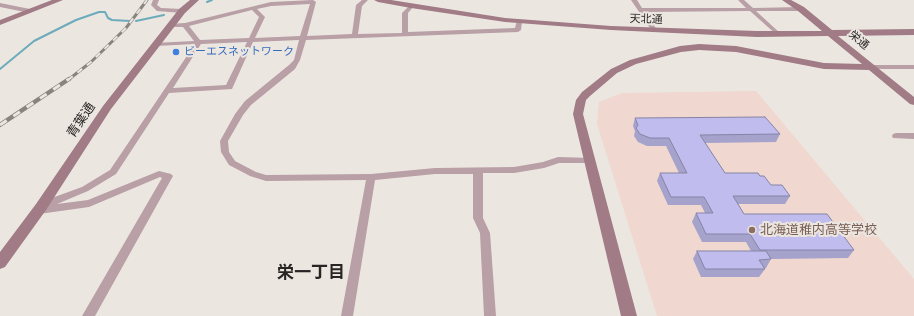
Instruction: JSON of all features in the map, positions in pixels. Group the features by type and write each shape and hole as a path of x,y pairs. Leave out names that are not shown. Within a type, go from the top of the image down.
{"street":[{"path":"0,23 59,0"},
{"path":"156,0 154,5 159,10 182,11"},
{"name":"青葉通","path":"0,263 40,208 107,108 182,11 195,0"},
{"path":"355,36 359,4 365,0"},
{"name":"天北通","path":"378,0 519,21 654,30 778,34 914,32"},
{"path":"634,0 654,30"},
{"path":"741,0 778,34"},
{"name":"栄通","path":"786,0 801,9 913,100"},
{"path":"171,25 185,25 276,3 314,1 297,60 292,67 248,103 239,114 224,141 225,152 232,163 242,170 266,178 371,177 435,171 526,169 558,160 589,160"},
{"path":"0,5 30,11"},
{"path":"405,34 405,13 411,6"},
{"path":"167,91 230,87 262,17 253,8"},
{"path":"640,10 801,9"},
{"path":"156,44 518,30 519,21"},
{"path":"185,25 199,43"},
{"path":"40,208 85,189 112,172 199,43"},
{"path":"629,316 578,114 581,100 593,87 614,71 640,60 680,49 736,49 805,64 843,67 914,68"},
{"path":"896,136 914,136"},
{"path":"478,171 478,218 485,233 490,316"},
{"path":"40,208 89,203 159,174 168,176 88,316"},
{"path":"347,316 371,177"}],"shaded area":[{"name":"北海道稚内高等学校","path":"756,91 914,279 914,316 657,316 597,124 599,102 622,93"}],"building":[{"name":"北海道稚内高等学校","path":"765,117 780,134 700,135 725,173 758,173 760,176 764,176 771,185 782,185 790,196 733,196 744,214 827,214 854,250 760,250 750,234 706,234 696,213 713,213 704,197 671,197 660,173 687,173 669,138 650,138 640,134 636,128 638,125 635,118"},
{"path":"697,251 766,251 771,259 759,260 765,269 705,269"}],"waterway":[{"path":"207,2 212,0"},
{"path":"0,69 34,41 76,20 99,12 105,12 108,18 112,20 130,21"},
{"path":"136,21 164,15"}],"railway":[{"path":"68,80 91,62 126,28 147,0"},
{"path":"0,125 69,79"}],"place":[{"name":"ビーエスネットワーク","path":"176,52"},
{"name":"北海道稚内高等学校","path":"752,230"}],"district":[{"name":"栄一丁目","path":"311,273"}]}
